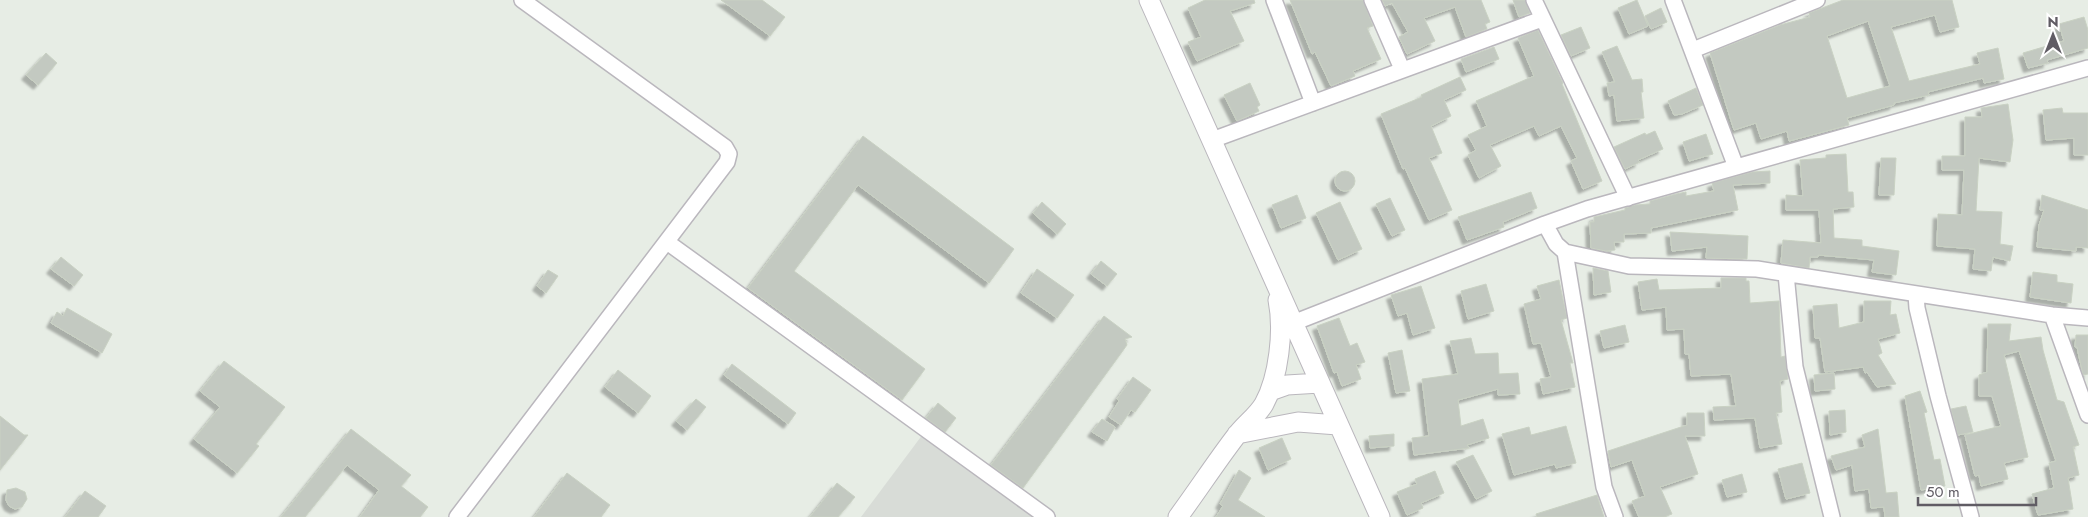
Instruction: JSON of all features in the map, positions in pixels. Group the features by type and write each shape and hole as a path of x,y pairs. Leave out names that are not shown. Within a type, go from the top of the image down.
{"street":[{"path":"457,517 727,162 729,154 725,146 522,0"},
{"path":"1149,0 1380,517"},
{"path":"1274,0 1313,103"},
{"path":"1372,0 1402,69"},
{"path":"1534,0 1628,198"},
{"path":"1673,0 1736,167"},
{"path":"1693,50 1817,0"},
{"path":"1212,140 1542,19"},
{"path":"1294,323 1545,224 1628,198 2088,68"},
{"path":"1545,224 1556,244 1565,252 1629,266 1757,269 1916,295 2052,315 2088,318"},
{"path":"667,242 1047,517"},
{"path":"1565,252 1604,487 1615,517"},
{"path":"1786,274 1795,368 1832,517"},
{"path":"1178,517 1237,434 1263,406 1270,391 1280,336 1281,314 1275,282"},
{"path":"1916,295 1938,396 1972,517"},
{"path":"2052,315 2088,416"},
{"path":"1270,391 1287,385 1320,382"},
{"path":"1237,434 1298,422 1338,425"}],"shaded area":[{"path":"923,434 1036,517 861,517"}],"building":[{"path":"721,0 762,0 785,17 770,36"},
{"path":"1205,0 1254,0 1255,3 1230,11 1244,41 1197,61 1188,42 1201,37 1188,8"},
{"path":"1290,0 1363,0 1373,26 1367,28 1381,59 1353,71 1355,76 1331,86 1315,52 1312,54"},
{"path":"1382,0 1481,0 1490,22 1485,24 1487,29 1466,37 1455,7 1424,18 1435,41 1407,54 1399,37 1408,32 1392,3 1385,6"},
{"path":"1513,0 1525,0 1530,13 1519,17"},
{"path":"1637,0 1648,26 1629,34 1618,8"},
{"path":"1843,0 1952,0 1959,27 1940,32 1935,15 1891,27 1909,81 1980,64 1977,53 1998,48 2004,79 1984,83 1983,78 1928,92 1929,95 1894,103 1894,105 1847,118 1849,125 1789,141 1787,131 1761,139 1756,123 1734,130 1710,53 1780,25 1810,17 1809,13","holes":["1868,21 1890,86 1847,98 1827,36"]},
{"path":"1661,8 1667,22 1651,29 1645,16"},
{"path":"2084,17 2088,30 2088,48 2047,60 2048,63 2028,68 2023,53 2064,41 2059,24"},
{"path":"1581,27 1590,48 1571,56 1561,35"},
{"path":"1538,30 1563,83 1602,181 1583,189 1571,161 1577,158 1561,126 1539,136 1534,126 1490,145 1501,166 1479,178 1468,155 1476,150 1468,135 1487,126 1476,101 1534,76 1518,38"},
{"path":"1617,46 1632,80 1642,79 1643,92 1641,92 1644,118 1617,121 1614,95 1609,96 1607,83 1615,82 1602,52"},
{"path":"1494,47 1499,59 1466,72 1461,59"},
{"path":"46,53 57,63 38,85 26,75"},
{"path":"1460,77 1466,90 1444,100 1451,116 1431,126 1442,153 1429,158 1452,210 1429,220 1405,168 1403,169 1381,114 1422,97 1421,95"},
{"path":"1250,83 1260,105 1257,107 1259,111 1237,121 1224,95"},
{"path":"1696,88 1703,105 1682,114 1674,115 1668,101"},
{"path":"2008,104 2013,140 2010,162 1979,158 1976,211 2002,212 2000,244 2013,246 2010,261 1993,257 1991,271 1973,269 1975,249 1937,246 1938,214 1962,215 1964,170 1942,170 1942,156 1965,156 1965,117 1982,117 1981,108"},
{"path":"2062,108 2063,113 2088,113 2088,155 2074,155 2074,138 2046,140 2043,110"},
{"path":"1655,131 1663,149 1638,160 1640,162 1625,169 1614,147 1645,133 1646,135"},
{"path":"1706,134 1713,154 1689,161 1683,142"},
{"path":"863,136 1014,249 989,283 858,185 794,271 925,369 902,400 748,288"},
{"path":"1846,154 1848,192 1853,192 1854,207 1833,209 1834,238 1862,240 1862,246 1899,251 1896,275 1872,272 1874,260 1818,255 1818,257 1810,257 1809,268 1781,263 1783,240 1821,243 1819,210 1786,210 1786,195 1803,196 1800,160 1826,158 1826,155"},
{"path":"1881,158 1896,158 1894,195 1879,195"},
{"path":"1345,171 1352,174 1355,181 1352,188 1345,191 1338,188 1335,181 1338,174"},
{"path":"1770,171 1770,183 1733,185 1738,210 1651,228 1651,233 1624,234 1624,242 1614,242 1615,250 1606,251 1591,248 1590,222 1594,222 1594,217 1625,210 1625,208 1635,205 1650,204 1650,201 1676,194 1686,192 1686,196 1714,191 1712,183 1752,172"},
{"path":"1531,192 1537,208 1503,222 1504,227 1467,240 1458,217"},
{"path":"1297,195 1306,218 1281,228 1272,205"},
{"path":"2042,195 2088,210 2088,248 2076,247 2076,251 2037,247 2039,225 2044,210 2040,210"},
{"path":"1390,198 1405,230 1392,236 1376,204"},
{"path":"1042,202 1066,224 1057,234 1033,213"},
{"path":"1340,202 1362,249 1338,260 1316,213"},
{"path":"1670,232 1748,236 1747,259 1706,258 1707,247 1672,251"},
{"path":"61,257 83,275 74,286 51,269"},
{"path":"1101,261 1117,274 1107,286 1091,274"},
{"path":"1593,268 1608,271 1611,292 1594,295"},
{"path":"1037,269 1074,295 1057,318 1021,293"},
{"path":"548,270 558,276 546,293 537,286"},
{"path":"2033,272 2057,275 2057,282 2073,284 2071,303 2030,297"},
{"path":"1721,278 1746,278 1746,281 1749,281 1750,303 1779,301 1781,357 1785,356 1788,379 1780,381 1782,412 1776,413 1782,444 1760,448 1755,418 1714,420 1713,407 1736,406 1731,374 1691,376 1689,354 1685,354 1684,329 1667,330 1666,307 1642,310 1638,282 1657,279 1659,290 1721,288"},
{"path":"1559,280 1567,318 1561,320 1573,363 1570,363 1575,387 1543,394 1540,379 1551,377 1541,343 1533,344 1524,304 1541,299 1537,286"},
{"path":"1486,284 1494,311 1468,319 1461,291"},
{"path":"1421,286 1435,328 1413,335 1407,313 1398,316 1391,295"},
{"path":"1864,301 1891,301 1890,315 1896,314 1900,333 1878,339 1882,353 1878,355 1896,384 1877,387 1867,372 1865,373 1863,367 1825,372 1820,338 1815,338 1813,306 1837,304 1839,328 1864,322"},
{"path":"67,308 112,334 102,353 51,323 57,312 63,316"},
{"path":"1104,316 1132,337 1125,339 1127,345 1023,488 991,465"},
{"path":"1339,318 1350,346 1357,343 1365,362 1356,365 1361,379 1342,386 1337,372 1334,373 1317,326"},
{"path":"1988,324 2011,324 2009,341 2041,337 2057,400 2064,402 2079,445 2073,447 2079,475 2068,478 2073,509 2038,515 2032,494 2054,488 2049,463 2056,461 2019,351 2004,355 2028,457 2004,463 2008,479 1981,486 1979,475 1975,476 1965,435 2001,426 1992,396 1979,396 1979,375 1987,372"},
{"path":"1625,325 1629,342 1604,348 1600,331"},
{"path":"2076,335 2088,335 2088,374 2083,375 2077,347 2075,347"},
{"path":"1471,338 1475,354 1498,353 1499,374 1518,373 1520,394 1498,395 1498,389 1458,400 1461,426 1483,419 1489,438 1467,445 1469,448 1414,455 1412,438 1429,436 1422,379 1458,374 1450,341"},
{"path":"1402,350 1410,391 1396,393 1388,353"},
{"path":"224,361 285,407 256,444 259,446 237,473 194,439 220,407 200,391"},
{"path":"732,364 796,413 788,424 724,375"},
{"path":"618,370 651,396 638,413 605,387"},
{"path":"1834,373 1835,389 1815,391 1814,375"},
{"path":"1133,377 1151,390 1135,412 1131,410 1121,425 1109,417 1119,401 1117,399"},
{"path":"1920,391 1927,412 1924,413 1934,460 1940,459 1945,486 1921,490 1905,396"},
{"path":"696,399 706,407 687,430 676,421"},
{"path":"938,403 956,418 945,432 926,418"},
{"path":"1966,406 1973,432 1958,435 1951,409"},
{"path":"1845,410 1846,432 1830,435 1829,411"},
{"path":"1687,413 1704,413 1705,436 1685,436 1698,474 1660,487 1672,514 1664,517 1639,517 1632,501 1645,496 1632,460 1611,467 1608,451 1687,425"},
{"path":"0,416 24,435 28,435 0,470"},
{"path":"1102,419 1115,427 1107,441 1092,432"},
{"path":"1566,426 1576,463 1556,468 1555,464 1514,475 1502,434 1529,427 1531,435"},
{"path":"351,429 411,475 401,486 428,507 420,517 360,517 379,490 347,465 305,517 281,517"},
{"path":"1878,429 1886,493 1897,492 1899,517 1885,517 1884,507 1871,508 1869,489 1855,491 1852,465 1836,470 1831,456 1865,447 1862,435"},
{"path":"1394,434 1394,446 1370,448 1369,436"},
{"path":"1282,438 1291,459 1268,470 1259,448"},
{"path":"1473,455 1492,491 1476,499 1456,462"},
{"path":"1802,463 1810,493 1786,499 1778,469"},
{"path":"1239,470 1251,478 1238,500 1265,517 1216,517 1223,506 1220,504"},
{"path":"1435,471 1444,493 1421,503 1423,508 1407,515 1397,492 1417,484 1415,479"},
{"path":"567,473 610,505 601,517 534,517"},
{"path":"1742,474 1747,492 1727,497 1722,480"},
{"path":"837,483 855,497 838,517 810,517"},
{"path":"16,488 25,492 27,499 22,507 15,509 9,506 6,500 7,490"},
{"path":"85,491 106,506 98,517 65,517"},
{"path":"1597,495 1604,517 1537,517 1536,514"}]}
